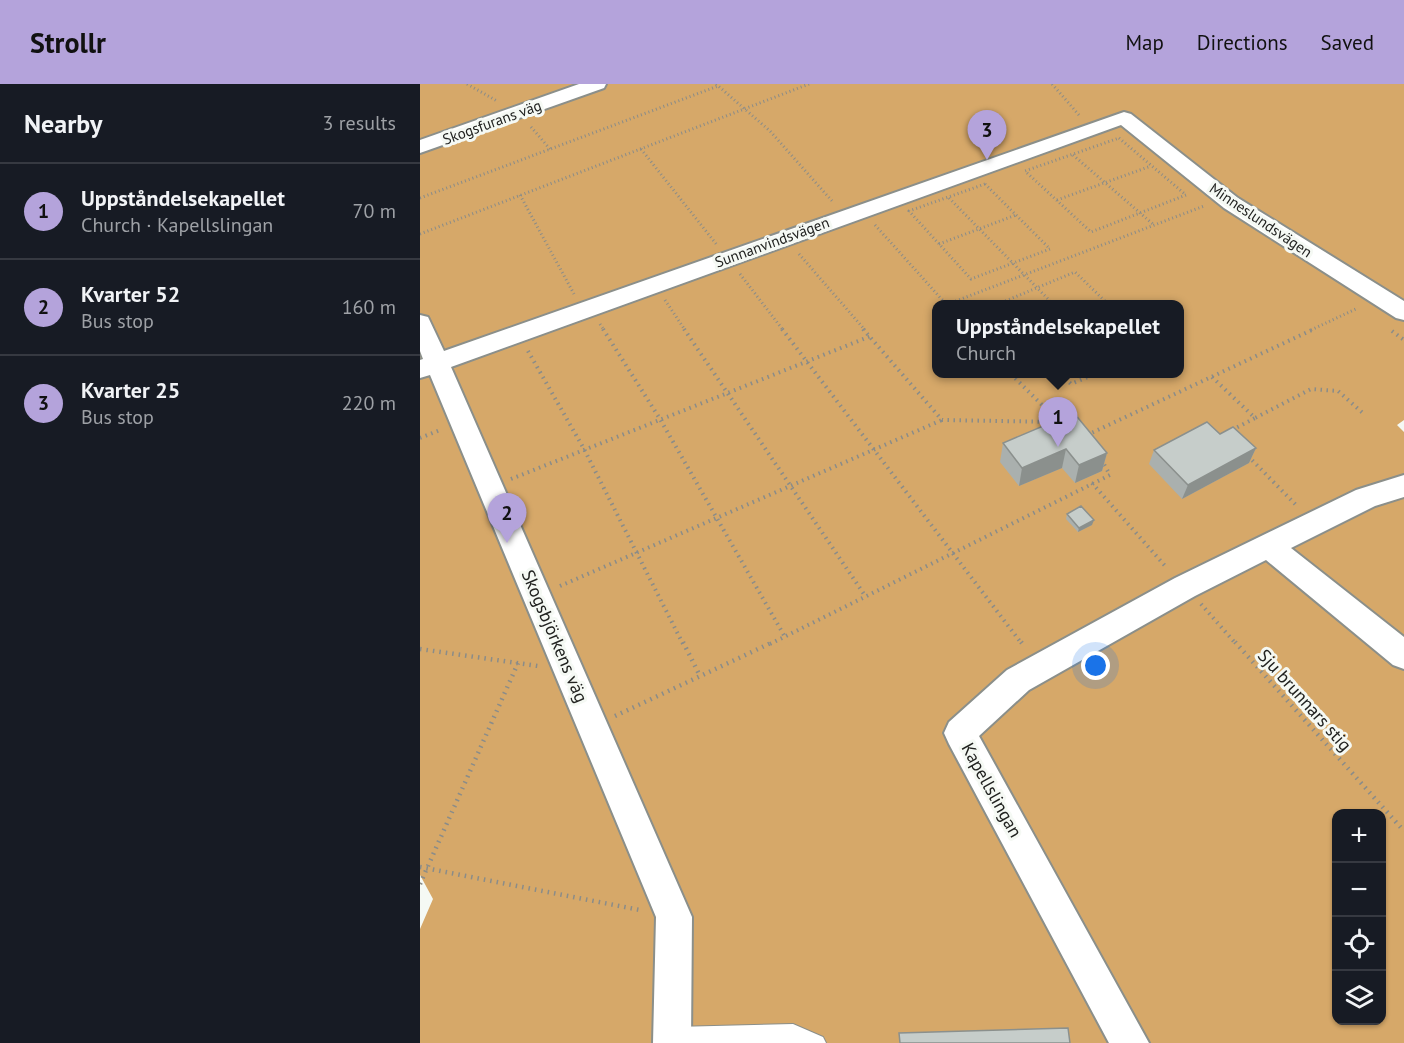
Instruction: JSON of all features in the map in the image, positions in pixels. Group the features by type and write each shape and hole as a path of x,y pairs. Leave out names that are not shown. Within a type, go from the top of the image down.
{"street":[{"name":"Skogsfurans väg","path":"420,147 597,84"},
{"name":"Sunnanvindsvägen","path":"429,366 784,237 1124,118"},
{"name":"Minneslundsvägen","path":"1124,118 1224,198 1404,312"},
{"name":"Skogsbjörkens väg","path":"420,323 429,366 491,488 674,917"},
{"name":"Kapellslingan","path":"1130,1043 960,733 1018,680 1185,587 1366,498 1404,486"},
{"path":"1268,546 1404,655"},
{"path":"672,1040 674,917"}],"lane":[{"path":"672,1040 793,1034 817,1043"}],"path":[{"path":"420,234 809,84"},
{"path":"1052,84 1092,129"},
{"path":"420,198 717,85 770,131 854,213 888,242 943,300"},
{"path":"1119,138 1150,166 1186,195 1091,232 1025,171 1119,138"},
{"path":"641,149 807,360 1041,668"},
{"path":"1072,154 1154,225"},
{"path":"1057,200 1174,158"},
{"path":"985,184 1016,215 1050,249 971,279 909,211 985,184"},
{"path":"520,195 587,310 660,419 784,637"},
{"path":"948,197 1049,300"},
{"path":"958,300 1224,198"},
{"path":"939,244 1016,215"},
{"path":"784,237 942,420"},
{"path":"1004,300 1075,272 1104,300"},
{"path":"655,285 866,597"},
{"path":"1080,438 1358,308"},
{"path":"519,334 584,449 700,676"},
{"path":"491,488 871,336"},
{"path":"1212,377 1256,418"},
{"path":"1015,378 1058,422"},
{"path":"1065,378 1071,384 1085,378"},
{"path":"1227,434 1311,389 1338,391 1364,414"},
{"path":"537,596 942,420 1058,422 1068,426"},
{"path":"1243,450 1314,524"},
{"path":"593,726 784,637 1110,475 1107,466 1094,452"},
{"name":"Sju brunnars stig","path":"1092,483 1404,831"},
{"path":"420,649 569,670"},
{"path":"420,884 518,663"},
{"path":"420,867 674,917"}],"shaded area":[{"path":"420,84 1404,84 1404,420 1397,425 1404,432 1404,1043 420,1043 420,929 433,899 420,875"}],"building":[{"path":"1074,413 1107,453 1079,465 1066,449 1022,468 1003,443"},
{"path":"1207,422 1220,434 1233,427 1256,448 1188,485 1154,450"},
{"path":"1081,506 1094,520 1079,528 1067,514"},
{"path":"1068,1028 1070,1043 900,1043 899,1033"}],"place":[{"name":"Kvarter 25","path":"987,160"},
{"name":"Uppståndelsekapellet","path":"1058,447"},
{"name":"Kvarter 52","path":"507,543"}]}
